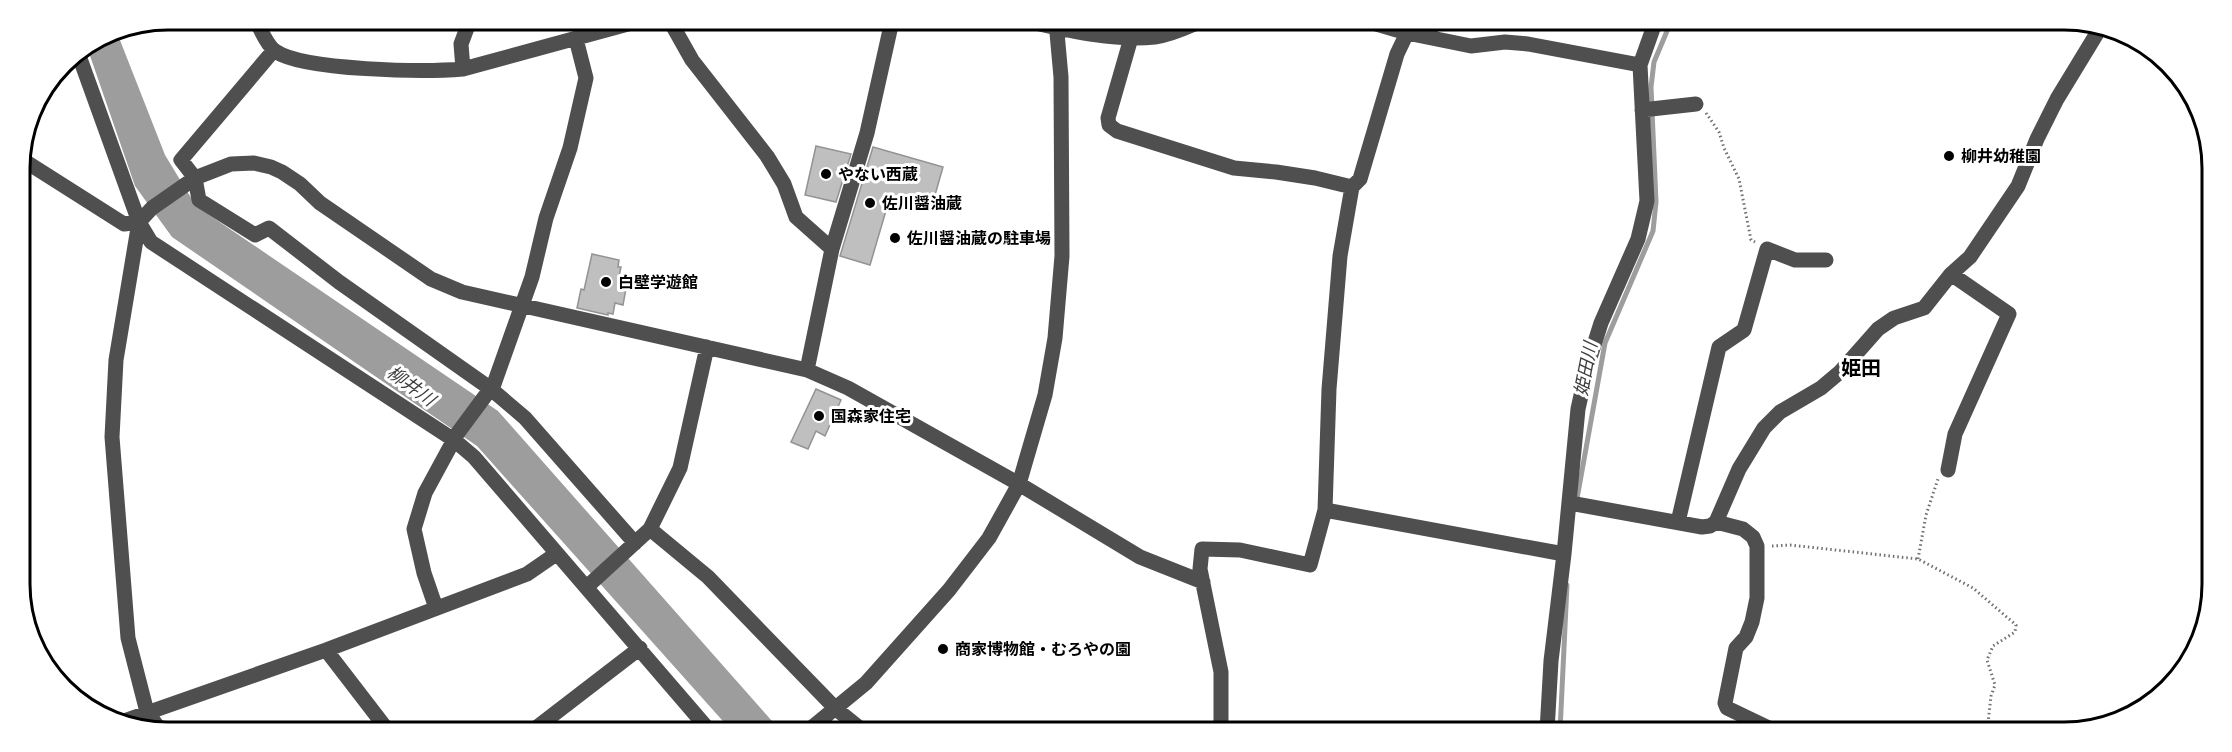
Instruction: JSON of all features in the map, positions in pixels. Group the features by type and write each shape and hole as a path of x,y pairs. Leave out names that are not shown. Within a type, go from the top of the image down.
{"street":[{"path":"262,30 274,50 292,59 312,64 437,71 463,69 608,30"},
{"path":"463,69 461,44 466,30"},
{"path":"675,30 692,60 767,156 784,184 796,217 832,249"},
{"path":"807,370 832,249 867,133 890,30"},
{"path":"819,722 866,683 949,590 989,538 1019,484 1045,395 1055,338 1061,268 1063,216 1061,88 1055,30"},
{"path":"1084,30 1131,38 1157,37 1181,30"},
{"path":"1134,30 1108,118 1109,125 1117,131 1234,168 1306,176 1352,188"},
{"path":"1397,30 1407,33 1431,30 1471,46 1504,42 1528,44 1640,65"},
{"path":"1548,722 1551,661 1570,503 1578,409 1588,364 1601,323 1638,239 1647,201 1640,65 1652,30"},
{"path":"1221,722 1221,672 1200,569 1202,549 1240,550 1310,565 1325,510 1329,389 1340,256 1352,188 1360,179 1397,54 1407,33"},
{"path":"1570,503 1702,527 1716,522 1750,447 1764,428 1780,412 1821,388 1840,372 1878,329 1894,318 1924,308 1951,274 1970,257 2018,186 2037,139 2096,34"},
{"path":"436,608 424,573 414,529 425,493 455,437 489,392 532,277 546,218 570,148 586,78 576,39"},
{"path":"274,50 181,160 199,200 255,236 269,228 525,418 630,547"},
{"path":"81,62 139,222 151,242 455,437 556,554 588,585 702,722"},
{"path":"1642,110 1696,104"},
{"path":"154,721 147,712 129,638 112,437 116,360 139,222 152,208 190,180 231,164 254,163 271,167 300,184 329,209 431,279 462,292 807,370 848,388 1019,484 1140,557 1203,582"},
{"path":"30,164 124,224 139,222"},
{"path":"1678,522 1719,347 1744,330 1767,249 1795,260 1826,260"},
{"path":"1943,473 1955,434 2009,314 1951,274"},
{"path":"588,585 650,529 680,468 707,347"},
{"path":"1325,510 1564,554"},
{"path":"1716,522 1743,529 1753,537 1757,546 1757,598 1746,637 1736,648 1725,703 1727,708 1756,722"},
{"path":"650,529 708,577 836,709 852,722"},
{"path":"134,717 326,650 527,574 556,554"},
{"path":"544,722 640,648"},
{"path":"326,650 381,722"}],"path":[{"path":"1696,104 1710,117 1719,132 1739,179 1751,240 1767,249"},
{"path":"1918,559 1926,515 1943,473"},
{"path":"1757,546 1790,545 1918,559 1973,588 2016,625 2015,632 1993,646 1987,660 1995,685 1991,696 1988,722"}],"water":[{"name":"柳井川","path":"120,39 165,155 196,206 498,411 773,722 724,722 477,446 172,237 135,186 90,55"}],"building":[{"name":"やない西蔵","path":"816,146 851,154 836,202 805,195"},
{"name":"佐川醤油蔵","path":"873,147 943,167 931,209 890,197 870,265 840,256"},
{"name":"白壁学遊館","path":"592,254 619,260 618,267 621,267 618,281 627,283 623,305 615,303 613,314 608,313 608,315 577,308 581,289 584,290"},
{"name":"国森家住宅","path":"816,389 841,400 825,436 816,431 808,449 791,442"}],"waterway":[{"name":"姫田川","path":"1576,504 1605,343 1653,231 1656,202 1651,87 1654,62 1667,30"},
{"name":"姫田川","path":"1560,722 1567,585"}],"place":[{"name":"柳井幼稚園","path":"1949,156"},
{"name":"やない西蔵","path":"826,174"},
{"name":"佐川醤油蔵","path":"870,203"},
{"name":"佐川醤油蔵の駐車場","path":"895,238"},
{"name":"白壁学遊館","path":"606,282"},
{"name":"国森家住宅","path":"819,416"},
{"name":"商家博物館・むろやの園","path":"943,649"}],"district":[{"name":"姫田","path":"1861,368"}]}
